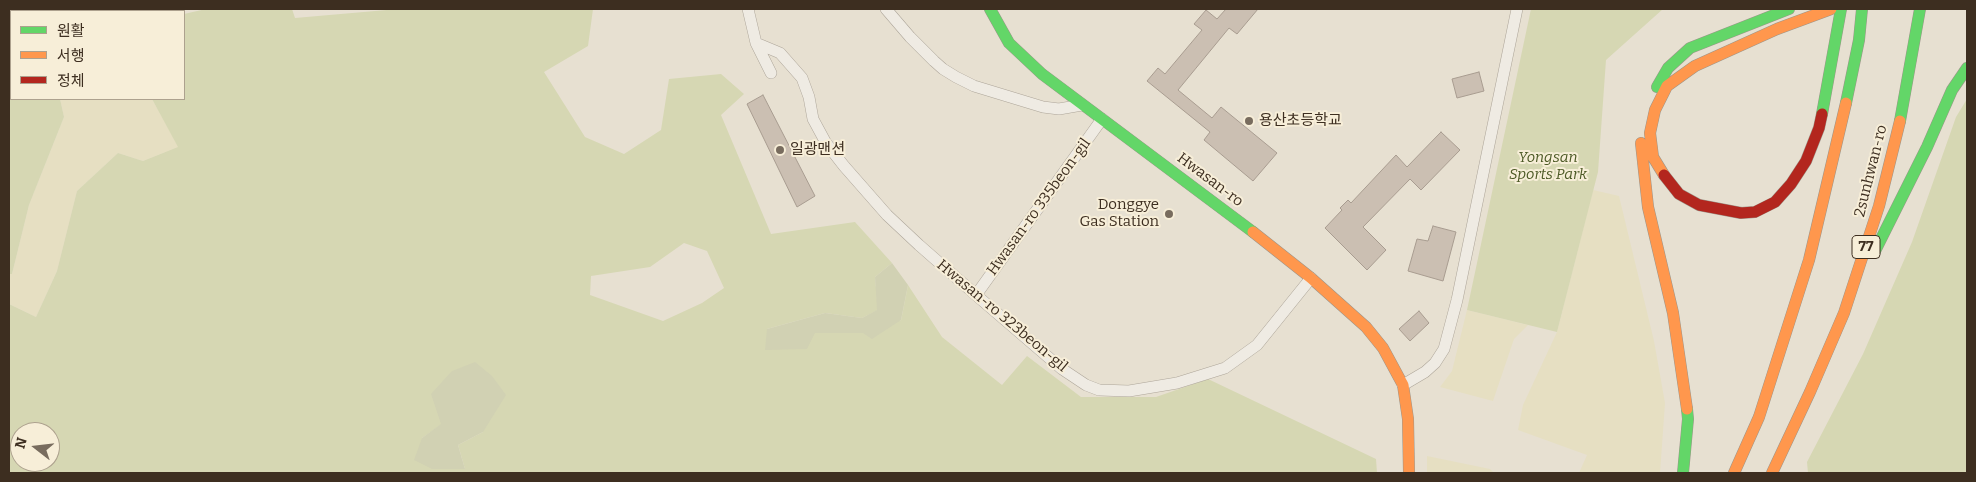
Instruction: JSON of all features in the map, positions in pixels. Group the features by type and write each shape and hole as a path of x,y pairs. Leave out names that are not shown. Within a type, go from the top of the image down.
{"main road":[{"name":"Hwasan-ro","path":"990,9 1009,43 1021,55 1082,105 1255,233 1311,278 1366,327 1383,348 1403,386 1408,419 1409,473"},
{"path":"1683,473 1688,419 1673,313 1648,207 1640,133 1651,96 1668,68 1690,48 1788,9"},
{"path":"1831,9 1777,29 1695,66 1667,86 1655,110 1650,134 1653,157 1663,174 1680,194 1699,205 1741,213 1755,212 1775,202 1791,184 1806,161 1819,128 1841,9"},
{"path":"1734,473 1760,417 1809,260 1838,140 1859,40 1862,9"},
{"name":"2sunhwan-ro","path":"1772,473 1844,313 1879,206 1904,104 1920,9"},
{"path":"1844,313 1927,147 1952,90 1967,68"}],"street":[{"path":"748,9 756,43 771,73"},
{"path":"886,9 910,37 942,69 974,86 1059,110 1082,105"},
{"path":"1403,386 1430,368 1444,349 1458,300 1517,9"},
{"name":"Hwasan-ro 323beon-gil","path":"756,43 780,53 802,78 809,97 813,119 826,143 887,215 918,245 1077,380 1099,390 1128,391 1177,383 1225,368 1257,345 1311,278"},
{"name":"Hwasan-ro 335beon-gil","path":"976,295 1102,119"}],"shaded area":[{"path":"60,100 153,100 179,147 143,161 118,153 77,191 57,271 36,317 9,304 9,274 12,274 29,205 64,117"},
{"path":"1593,190 1619,196 1654,341 1665,403 1660,473 1579,473 1587,455 1518,430 1523,405 1557,332"},
{"path":"1467,310 1528,325 1514,339 1493,401 1440,387 1452,371"},
{"path":"1427,456 1490,469 1494,473 1427,473"}],"green space":[{"path":"9,9 44,9 46,10 10,10 10,100 60,100 64,117 29,205 12,274 9,274"},
{"path":"206,9 292,9 295,18 398,9 593,9 588,46 544,72 585,137 624,154 661,130 669,79 721,74 744,94 721,115 771,234 855,222 892,263 875,277 878,310 862,318 825,313 767,329 815,333 864,333 901,320 908,285 942,337 1002,385 1027,356 1081,397 1156,397 1208,379 1376,459 1377,473 9,473 9,304 36,317 57,271 77,191 118,153 143,161 178,147 153,100 185,100 185,14","holes":["684,243 707,251 724,288 702,303 663,321 590,295 591,276 650,267","441,425 483,432 458,445 465,469 422,438"]},
{"name":"Yongsan Sports Park","path":"1531,9 1663,9 1606,60 1598,172 1557,332 1467,310"},
{"path":"1967,99 1967,473 1808,473 1807,462 1863,354 1912,242 1956,117"},
{"path":"892,263 908,285 901,320 872,339 863,333 815,333 807,349 765,350 767,329 825,313 862,318 877,310 875,277"},
{"path":"475,362 492,376 506,395 483,432 458,445 465,469 432,469 414,460 422,438 441,424 431,394 452,371"}],"building":[{"path":"1226,9 1258,9 1237,34 1229,28 1178,90 1212,118 1221,107 1277,153 1253,181 1204,140 1210,132 1147,81 1158,68 1165,74 1202,30 1194,24 1206,10 1217,19"},
{"path":"1479,72 1484,91 1457,98 1452,79"},
{"name":"일광맨션","path":"763,95 815,196 797,207 747,104"},
{"path":"1441,132 1460,150 1421,190 1410,179 1363,227 1386,250 1367,270 1325,228 1342,210 1340,208 1348,200 1351,203 1396,155 1407,167"},
{"path":"1433,226 1456,232 1443,281 1408,271 1417,239 1428,241"},
{"path":"1419,311 1429,323 1410,341 1399,329"}],"traffic: fast":[{"path":"990,9 1009,43 1042,74 1253,232"},
{"path":"1657,87 1668,68 1690,48 1789,9"},
{"path":"1822,114 1841,9"},
{"path":"1846,103 1859,40 1862,9"},
{"path":"1900,121 1920,9"},
{"path":"1874,253 1927,147 1952,90 1967,68"},
{"path":"1683,473 1688,419 1687,409"}],"traffic: slow":[{"path":"1664,175 1653,157 1650,133 1655,110 1667,86 1695,66 1777,29 1831,9"},
{"path":"1734,473 1759,417 1809,260 1846,103"},
{"path":"1772,473 1844,313 1879,206 1900,121"},
{"path":"1641,143 1648,207 1673,313 1687,409"},
{"path":"1253,232 1311,278 1366,327 1383,348 1403,385 1408,419 1409,473"}],"traffic: jam":[{"path":"1664,175 1679,194 1699,205 1741,213 1755,212 1775,202 1791,184 1806,161 1819,128 1822,114"}],"place":[{"name":"용산초등학교","path":"1249,121"},
{"name":"일광맨션","path":"780,150"},
{"name":"Donggye Gas Station","path":"1169,214"}]}
